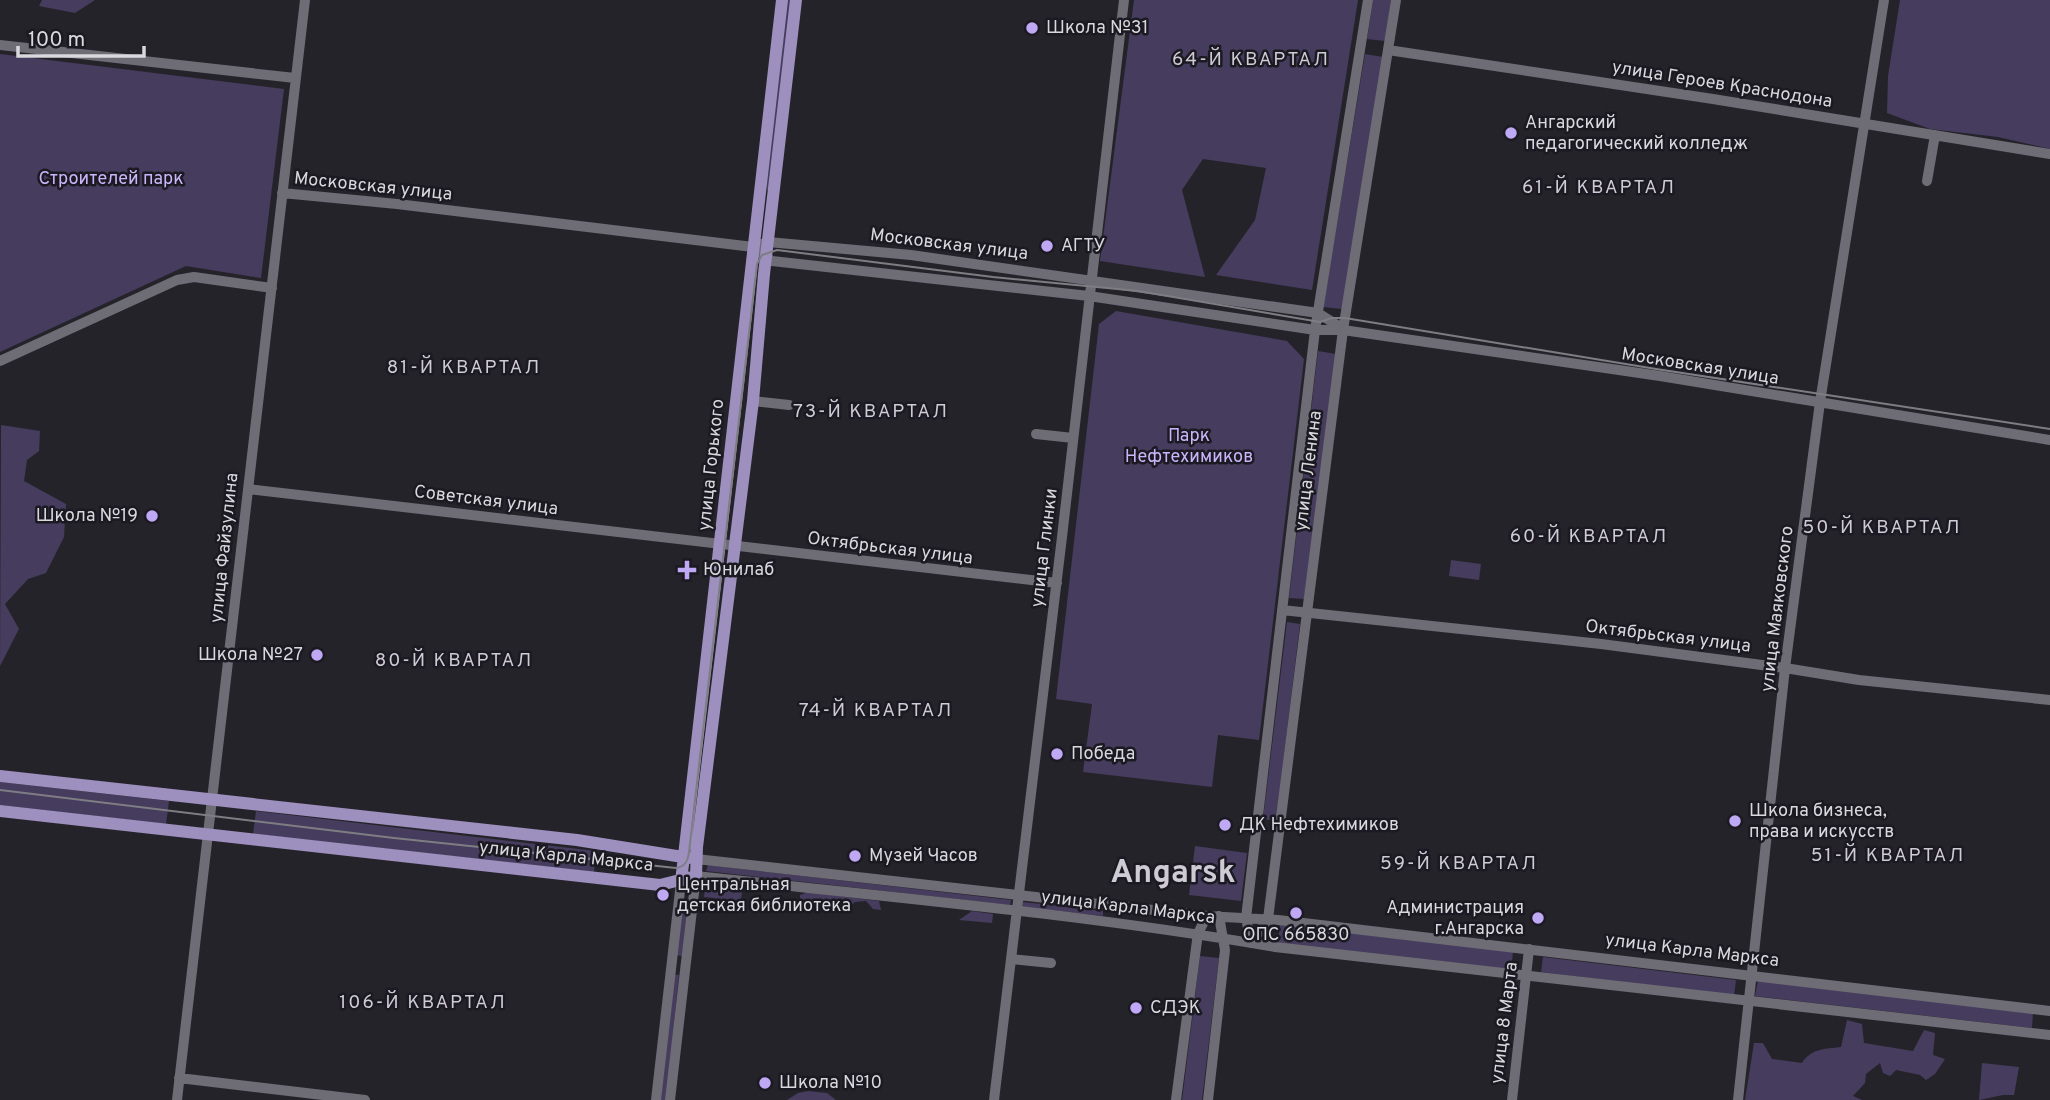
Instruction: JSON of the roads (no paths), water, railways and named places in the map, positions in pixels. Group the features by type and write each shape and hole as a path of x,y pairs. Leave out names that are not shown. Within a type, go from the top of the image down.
{"main road":[{"name":"улица Горького","path":"681,882 782,0"},
{"name":"улица Горького","path":"695,876 753,401 766,259 796,0"},
{"name":"улица Карла Маркса","path":"0,776 576,841 696,859"},
{"name":"улица Карла Маркса","path":"0,811 649,884 665,885 695,876"}],"street":[{"name":"улица Файзулина","path":"177,1100 305,0"},
{"name":"улица Глинки","path":"994,1100 1124,0"},
{"name":"улица Ленина","path":"1246,918 1315,330 1367,0"},
{"name":"улица Ленина","path":"1251,943 1268,919 1343,330 1396,0"},
{"name":"улица Маяковского","path":"1738,1100 1785,668 1820,402 1884,0"},
{"path":"0,45 295,78"},
{"name":"улица Героев Краснодона","path":"1388,50 2050,154"},
{"path":"1927,181 1935,135"},
{"name":"Московская улица","path":"282,193 397,204 754,247 768,242 911,255 1318,313 1343,330"},
{"path":"754,247 766,259"},
{"name":"Московская улица","path":"766,259 1089,296 1315,330 1343,330 1820,402 2050,440"},
{"path":"0,361 177,280 194,277 272,288"},
{"path":"753,401 789,405"},
{"path":"1036,434 1073,438"},
{"name":"Советская улица","path":"248,489 720,545"},
{"name":"Октябрьская улица","path":"720,545 1057,583"},
{"name":"Октябрьская улица","path":"1282,610 1577,642 1859,680 2050,700"},
{"name":"улица Карла Маркса","path":"696,859 1207,916 1268,919 2050,1011"},
{"name":"улица Карла Маркса","path":"695,876 1198,933 1251,943 1749,1002 2050,1035"},
{"name":"улица Горького","path":"670,1100 695,876"},
{"name":"улица Горького","path":"656,1100 681,882"},
{"path":"1176,1100 1198,933 1207,916"},
{"path":"1208,1100 1226,950 1219,916"},
{"path":"1246,918 1251,943"},
{"name":"улица 8 Марта","path":"1512,1100 1529,949"},
{"path":"1012,959 1051,963"},
{"path":"670,961 685,963"},
{"path":"179,1078 365,1100"}],"tram line":[{"path":"0,790 394,838 676,868 684,865 689,852 757,264 762,255 777,250 993,277 1138,291 1320,322 1345,318 2050,429"}],"place":[{"name":"Школа №31","path":"1032,28"},
{"name":"Ангарский педагогический колледж","path":"1511,133"},
{"name":"АГТУ","path":"1047,246"},
{"name":"Школа №19","path":"152,516"},
{"name":"Юнилаб","path":"687,570"},
{"name":"Школа №27","path":"317,655"},
{"name":"Победа","path":"1057,754"},
{"name":"Школа бизнеса, права и искусств","path":"1735,821"},
{"name":"ДК Нефтехимиков","path":"1225,825"},
{"name":"Музей Часов","path":"855,856"},
{"name":"Центральная детская библиотека","path":"663,895"},
{"name":"ОПС 665830","path":"1296,913"},
{"name":"Администрация г.Ангарска","path":"1538,918"},
{"name":"СДЭК","path":"1136,1008"},
{"name":"Школа №10","path":"765,1083"}],"district":[{"name":"64-Й КВАРТАЛ","path":"1251,60"},
{"name":"61-Й КВАРТАЛ","path":"1599,188"},
{"name":"81-Й КВАРТАЛ","path":"464,368"},
{"name":"73-Й КВАРТАЛ","path":"871,412"},
{"name":"50-Й КВАРТАЛ","path":"1882,528"},
{"name":"60-Й КВАРТАЛ","path":"1589,537"},
{"name":"80-Й КВАРТАЛ","path":"454,661"},
{"name":"74-Й КВАРТАЛ","path":"876,711"},
{"name":"51-Й КВАРТАЛ","path":"1888,856"},
{"name":"59-Й КВАРТАЛ","path":"1459,864"},
{"name":"Angarsk","path":"1173,874"},
{"name":"106-Й КВАРТАЛ","path":"423,1003"}],"park label":[{"name":"Строителей парк","path":"111,179"},
{"name":"Парк Нефтехимиков","path":"1189,446"}]}
